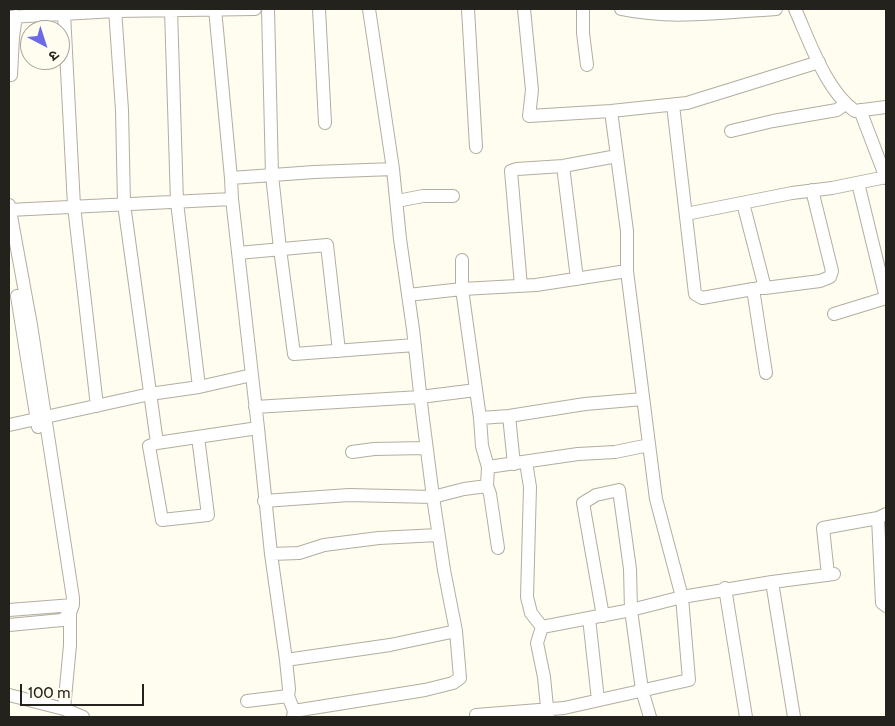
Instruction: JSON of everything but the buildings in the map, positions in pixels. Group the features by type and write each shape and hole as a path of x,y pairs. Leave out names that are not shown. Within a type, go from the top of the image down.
{"street":[{"path":"215,9 232,199 258,428 264,501 286,660 288,696 294,714 425,690 453,683 460,678 456,631 438,535 426,448 394,169 368,9"},
{"path":"11,74 13,16 116,10 255,9"},
{"path":"268,9 273,175 280,249 294,354 415,346"},
{"path":"319,9 325,123"},
{"path":"468,9 476,148"},
{"path":"524,9 532,90 529,116 611,111 687,103 819,62"},
{"path":"583,9 583,33 587,65"},
{"path":"621,9 655,12 670,16 697,11 776,9"},
{"path":"795,9 823,71 845,104 855,111 886,107"},
{"path":"116,10 122,110 124,204 157,443"},
{"path":"171,10 177,202 199,386"},
{"path":"64,13 74,206 97,406"},
{"path":"731,131 773,121 838,110 845,104"},
{"path":"673,105 695,294 702,298 830,278 832,270 812,190"},
{"path":"686,214 886,177 860,110"},
{"path":"476,715 548,713 689,680 682,597 656,499 627,271 627,231 611,111"},
{"path":"521,286 511,171 563,166 617,156"},
{"path":"563,166 577,279"},
{"path":"231,178 394,169"},
{"path":"834,314 886,298 858,183"},
{"path":"397,201 423,196 453,196"},
{"path":"41,419 31,325 9,209 232,199"},
{"path":"743,203 759,288 766,373"},
{"path":"238,253 327,245 339,351"},
{"path":"9,251 41,419 70,608 70,645 64,709"},
{"path":"462,260 462,289 480,418 482,446 488,467 487,486 490,494 498,548"},
{"path":"408,294 521,286 627,271"},
{"path":"9,425 150,394 252,375"},
{"path":"255,407 420,397 476,390"},
{"path":"480,418 510,416 585,404 643,399"},
{"path":"510,416 520,463 530,487 527,596 531,613 542,627"},
{"path":"198,437 208,515 162,520 148,446 157,443 258,428"},
{"path":"488,467 578,454 615,452 649,445"},
{"path":"352,452 374,449 426,448"},
{"path":"264,501 349,495 433,497 464,489 487,486"},
{"path":"603,616 583,503 596,494 619,490 630,569 631,610 642,690 650,717"},
{"path":"542,627 603,616 682,597 831,574 823,528 882,516 882,603 886,606"},
{"path":"271,554 299,553 324,545 379,538 438,535"},
{"path":"772,582 794,717"},
{"path":"726,589 746,717"},
{"path":"9,607 70,608"},
{"path":"9,625 62,620 70,608"},
{"path":"589,618 598,700"},
{"path":"542,627 538,643 548,713"},
{"path":"286,660 390,645 456,631"},
{"path":"9,695 64,709 83,717"},
{"path":"247,701 288,696"}]}
